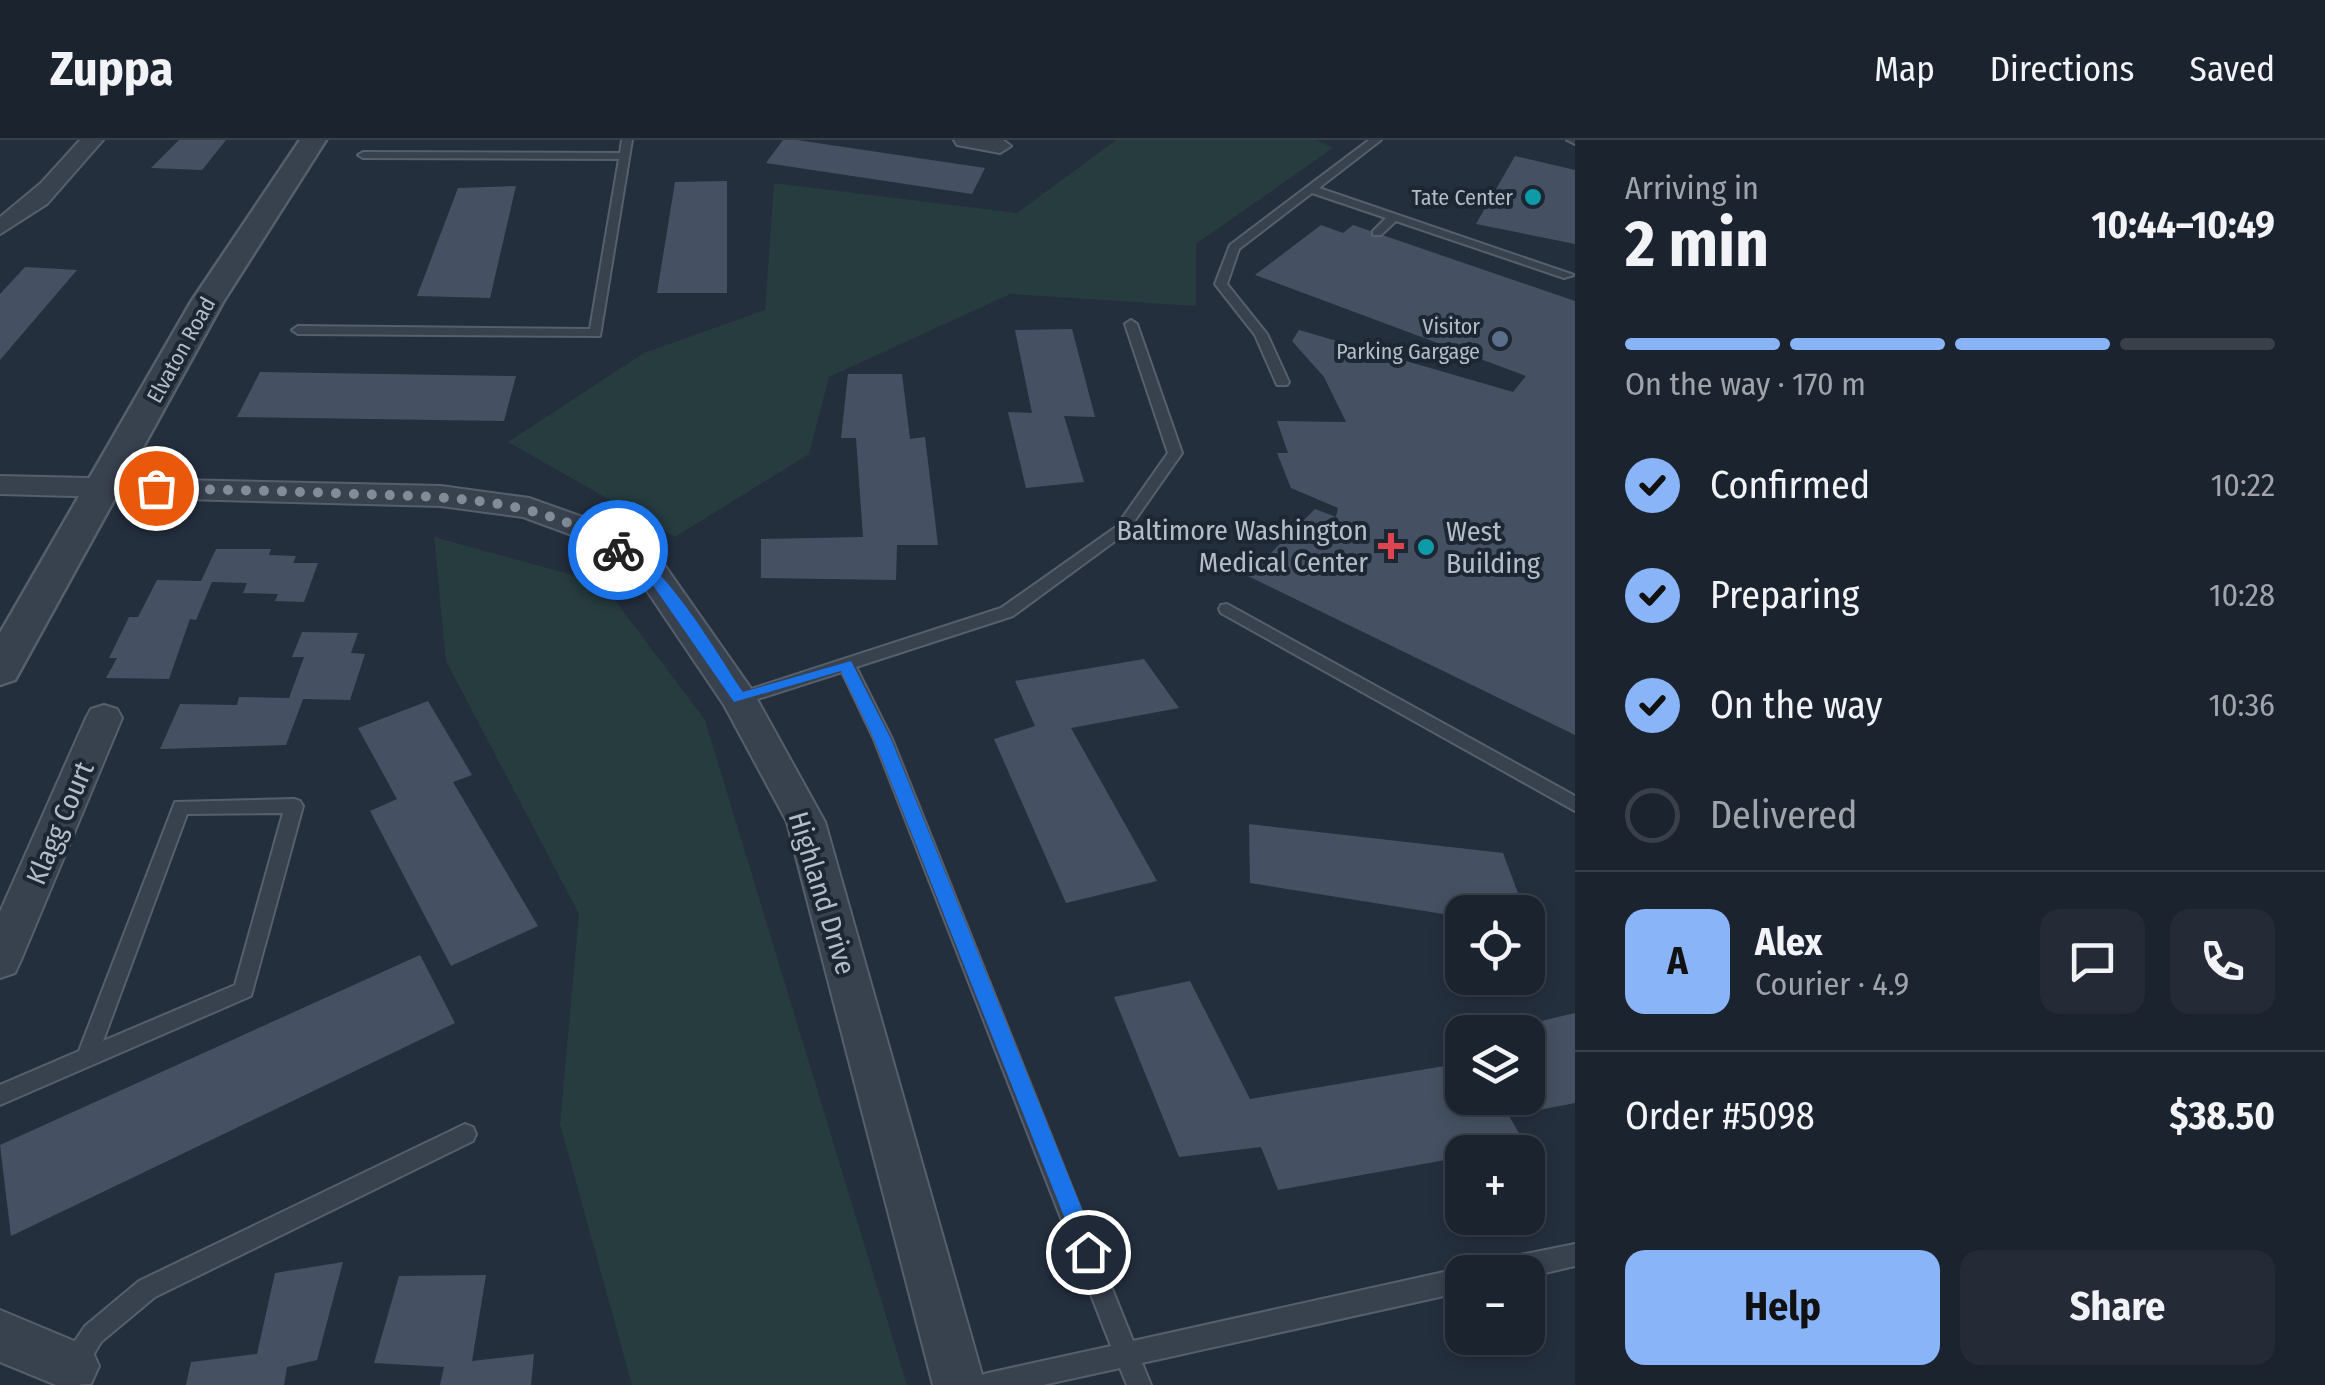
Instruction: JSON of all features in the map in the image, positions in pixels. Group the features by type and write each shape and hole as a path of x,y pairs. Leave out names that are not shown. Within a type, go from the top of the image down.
{"street":[{"path":"11,221 92,140"},
{"name":"Elvaton Road","path":"0,670 207,302 313,140"},
{"path":"965,140 1000,146"},
{"name":"Highland Drive","path":"0,485 441,496 529,508 594,532 654,574 739,698 806,822 958,1385"},
{"name":"Klagg Court","path":"4,934 104,718"},
{"path":"0,1336 71,1376"}],"lane":[{"path":"298,330 596,333 628,140"},
{"path":"1282,382 1261,334 1221,284 1234,247 1368,142"},
{"path":"362,155 625,156"},
{"path":"1310,190 1568,274"},
{"path":"1377,233 1394,217"},
{"path":"739,698 1008,612 1121,530 1175,453 1132,324"},
{"path":"1227,609 1575,804"},
{"path":"846,664 882,739 1139,1385"},
{"path":"0,1096 244,990 294,806 181,807 87,1058"},
{"path":"71,1376 94,1334 147,1289 465,1134"},
{"path":"1545,1261 1575,1255"},
{"path":"988,1385 1445,1284"}],"green space":[{"path":"1116,140 1317,140 1333,148 1196,244 1196,306 1010,294 829,377 809,454 675,537 508,442 644,353 765,310 774,183 1017,213"},
{"path":"434,537 602,583 705,720 907,1385 632,1385 560,1124 579,914 446,661"}],"building":[{"path":"179,140 226,140 202,170 151,168"},
{"path":"783,140 985,168 972,194 766,163"},
{"name":"Tate Center","path":"1515,156 1575,170 1575,244 1476,224"},
{"path":"727,181 727,293 657,293 675,182"},
{"path":"516,186 490,298 417,296 458,188"},
{"name":"West Building","path":"1321,225 1343,233 1353,225 1575,301 1575,735 1248,576 1315,509 1336,517 1338,508 1291,488 1277,453 1288,453 1277,421 1346,422 1324,377 1292,341 1299,330 1513,392 1526,376 1255,275"},
{"path":"25,267 77,270 0,360 0,294"},
{"path":"1072,329 1095,417 1064,416 1084,482 1026,488 1008,412 1032,413 1015,330"},
{"path":"260,372 516,376 504,421 237,417"},
{"path":"848,374 902,374 910,439 925,437 938,545 897,545 896,580 761,578 761,539 863,537 856,438 841,438"},
{"path":"216,549 271,549 269,555 296,556 293,563 318,563 304,602 275,601 278,594 243,593 247,583 212,582 196,620 190,619 169,679 106,678 117,658 109,658 129,617 138,617 157,580 201,581"},
{"path":"302,632 358,633 351,653 365,654 350,700 303,699 286,745 160,749 180,704 237,705 239,697 289,698 304,657 292,657"},
{"path":"1144,659 1179,708 1071,728 1157,881 1066,903 994,739 1035,726 1015,681"},
{"path":"428,701 472,775 453,782 538,926 451,966 370,811 397,799 358,728"},
{"path":"1249,824 1503,853 1519,895 1445,895 1445,914 1250,883"},
{"path":"420,955 455,1023 11,1236 0,1145"},
{"path":"1190,981 1250,1099 1445,1066 1445,1115 1514,1115 1509,1116 1520,1135 1445,1135 1445,1160 1278,1190 1261,1147 1179,1157 1114,997"},
{"path":"1575,1013 1575,1103 1545,1109 1545,1020"},
{"path":"343,1262 317,1360 287,1367 284,1385 186,1385 191,1362 257,1354 275,1273"},
{"path":"486,1275 472,1361 534,1354 531,1385 440,1385 444,1367 374,1363 399,1276"}],"way so far":[{"path":"156,488 441,496 529,508 594,532 618,550"}],"place":[{"name":"Tate Center","path":"1533,197"},
{"name":"Visitor Parking Gargage","path":"1500,339"},
{"name":"Baltimore Washington Medical Center","path":"1391,546"},
{"name":"West Building","path":"1426,547"}],"route":[{"path":"618,550 654,574 739,698 846,664 882,739 1088,1252"}]}
